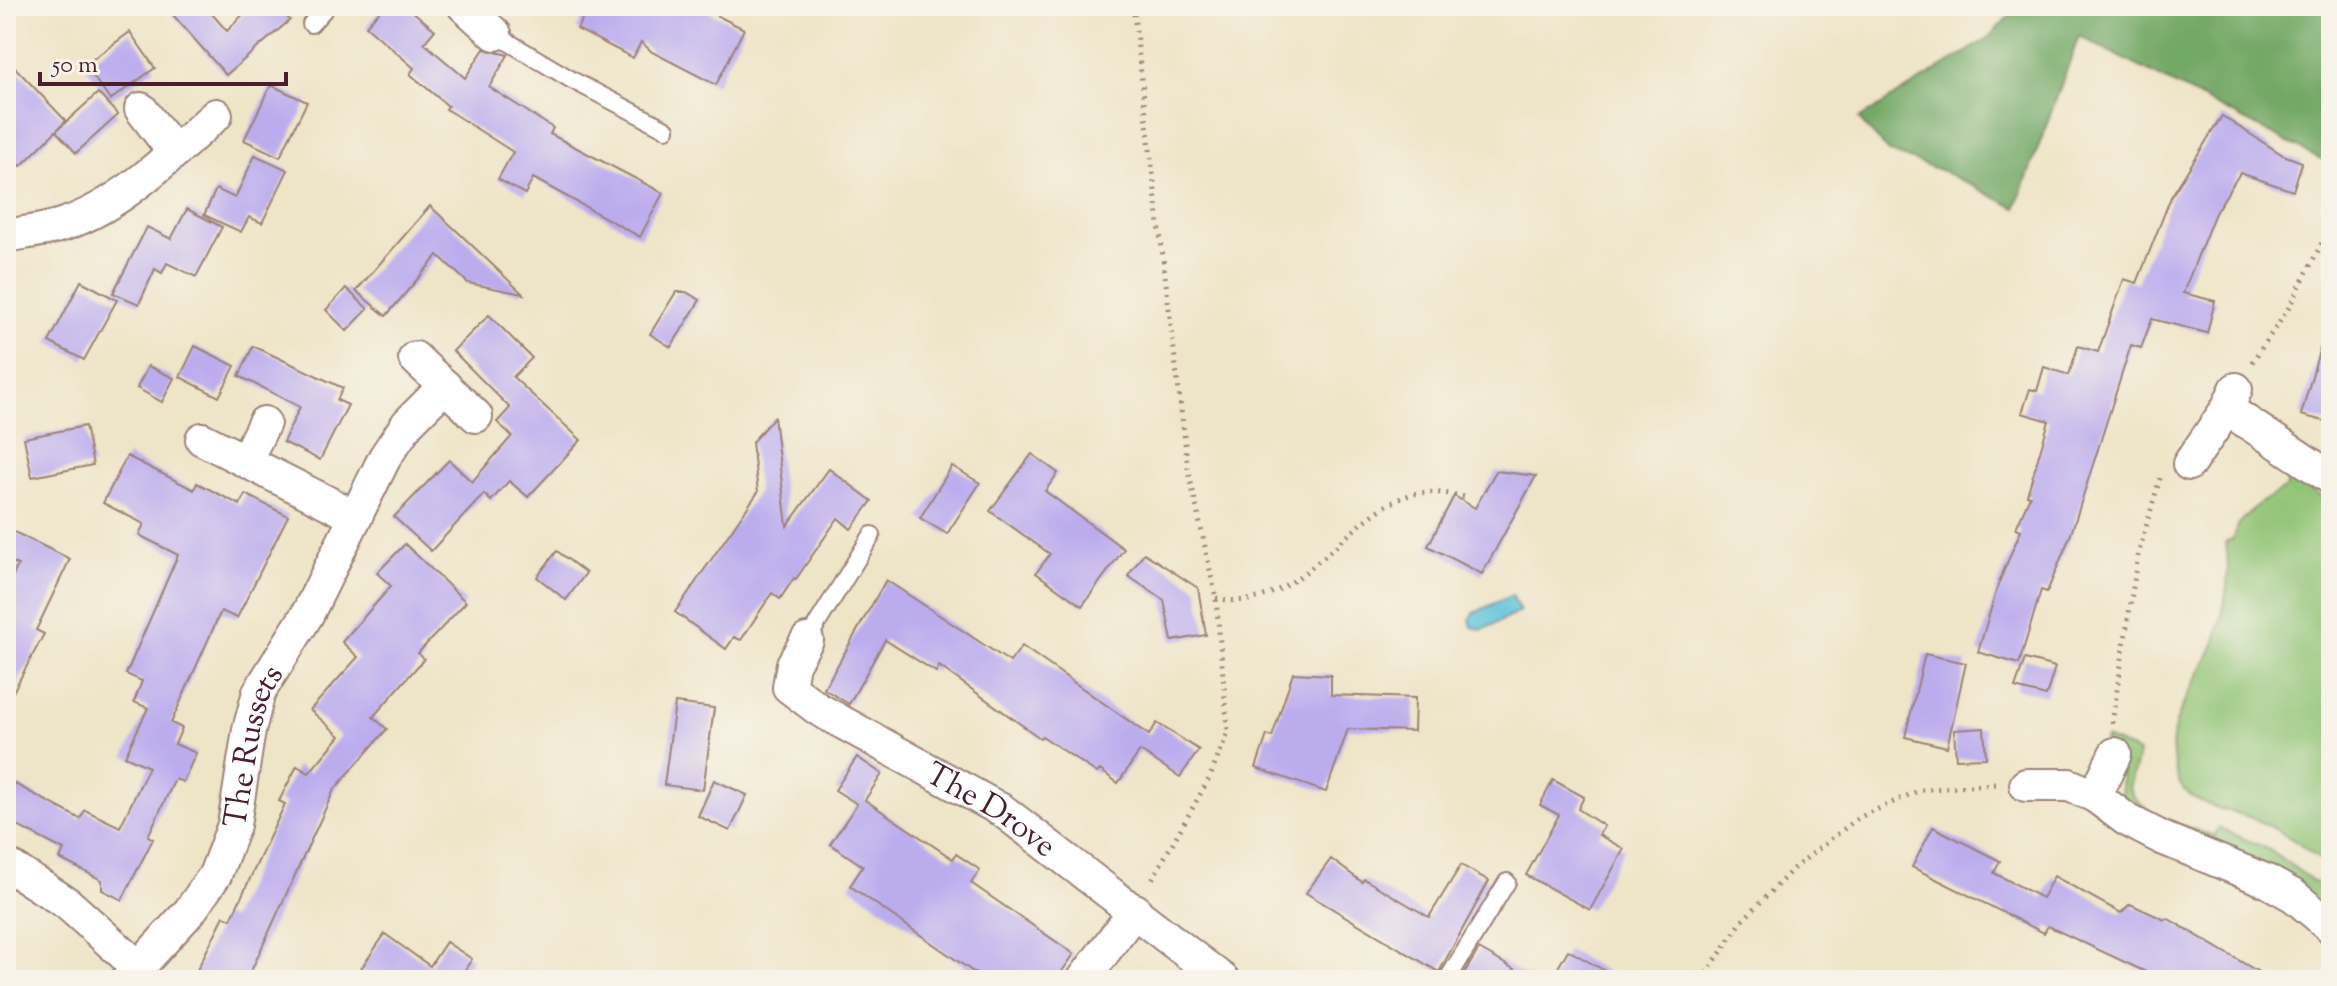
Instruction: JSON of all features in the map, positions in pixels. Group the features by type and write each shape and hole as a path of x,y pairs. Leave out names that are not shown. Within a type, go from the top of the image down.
{"street":[{"path":"464,6 495,34"},
{"path":"141,109 174,152"},
{"path":"6,236 56,227 91,212 132,187 216,115"},
{"path":"415,358 476,416"},
{"name":"The Russets","path":"6,864 68,904 132,974 190,911 215,875 234,825 249,730 259,692 307,615 385,457 408,423 445,386"},
{"path":"2189,464 2232,399 2331,478"},
{"path":"246,460 264,423"},
{"path":"202,439 356,517"},
{"name":"The Drove","path":"807,640 793,664 789,687 818,709 1003,811 1223,980"},
{"path":"2095,796 2115,754"},
{"path":"2026,785 2069,785 2095,796 2127,820 2162,838 2267,881 2294,896 2331,927"},
{"path":"1083,980 1135,910"}],"lane":[{"path":"311,24 327,6"},
{"path":"495,34 572,80 666,129"},
{"path":"807,640 872,535"},
{"path":"1447,980 1507,882"}],"path":[{"path":"1133,6 1188,468 1216,598 1228,732 1210,777 1135,910"},
{"path":"2232,399 2287,311 2331,225"},
{"path":"2115,754 2109,738 2119,697 2138,555 2157,483 2174,455 2189,464"},
{"path":"1216,598 1238,601 1292,580 1332,553 1375,513 1399,499 1438,491 1465,497"},
{"path":"1702,980 1743,920 1794,868 1858,818 1920,790 1982,784 2026,785"}],"green space":[{"path":"2019,6 2331,6 2331,161 2321,159 2079,36 2016,208 1943,171 1889,152 1859,119 1987,39"},
{"path":"2288,475 2331,503 2331,868 2269,826 2193,797 2178,778 2172,746 2179,714 2216,638 2227,591 2226,542 2232,540 2239,524 2257,505 2287,487"},
{"path":"2106,738 2139,753 2129,788 2143,806 2179,824 2215,836 2219,828 2268,849 2331,894 2331,918 2159,823 2122,798 2121,775 2102,747"}],"water":[{"path":"1512,595 1520,612 1482,630 1472,627 1470,620 1474,613"}],"building":[{"path":"165,6 205,6 227,31 251,6 275,6 290,20 226,75"},
{"path":"384,6 406,6 435,30 424,43 465,78 484,49 508,55 489,87 553,128 550,134 663,193 640,237 533,178 525,194 498,179 513,152 446,109 448,106 410,74 414,68 366,26"},
{"path":"589,6 698,6 744,29 716,85 652,52 641,42 633,58 577,29"},
{"path":"130,32 155,68 110,100 85,65"},
{"path":"6,58 66,121 21,166 6,150"},
{"path":"271,85 307,102 280,157 244,140"},
{"path":"98,93 118,115 76,153 56,131"},
{"path":"2222,116 2283,155 2302,162 2293,191 2240,173 2215,213 2183,293 2215,301 2207,333 2152,319 2141,348 2131,345 2071,534 2047,592 2041,590 2019,664 1978,652 1999,582 2021,530 2016,528 2030,496 2027,495 2049,421 2022,413 2030,389 2037,391 2044,367 2069,375 2078,346 2098,352 2124,279 2137,283 2171,197"},
{"path":"255,155 288,170 262,223 249,217 241,232 204,215 216,189 235,198"},
{"path":"430,206 523,294 468,283 438,255 386,316 356,291"},
{"path":"187,209 222,227 196,277 167,263 162,273 155,269 139,304 113,293 147,227 171,239"},
{"path":"81,281 117,300 84,360 49,342"},
{"path":"346,288 368,309 347,331 326,310"},
{"path":"676,292 686,292 700,300 671,347 650,334"},
{"path":"489,315 532,358 513,377 581,440 528,497 509,481 491,501 484,494 431,551 394,517 449,460 472,482 512,436 497,422 510,408 453,351"},
{"path":"2323,337 2331,338 2331,423 2301,415"},
{"path":"195,346 235,366 219,397 180,377"},
{"path":"253,346 343,388 337,400 348,405 320,460 283,442 300,407 239,376"},
{"path":"148,366 174,378 162,402 137,388"},
{"path":"774,417 787,526 829,469 872,501 851,529 838,518 780,599 772,593 741,640 734,637 726,649 675,612 758,492 752,442"},
{"path":"85,426 93,465 32,477 24,438"},
{"path":"1032,454 1058,473 1045,491 1124,549 1082,606 1036,573 1050,554 990,511"},
{"path":"127,456 194,490 197,483 240,505 245,494 288,516 237,618 221,611 171,723 182,728 175,744 196,753 183,782 175,779 148,836 153,839 122,900 102,890 102,880 60,859 64,850 6,820 6,779 80,819 85,810 120,827 149,767 125,756 148,708 134,702 142,681 126,674 178,555 139,535 144,524 103,503"},
{"path":"952,466 980,483 947,534 920,518"},
{"path":"1496,471 1536,476 1482,574 1428,546 1454,496 1475,508"},
{"path":"6,528 70,559 36,630 44,634 6,705 6,590 18,565 6,560"},
{"path":"405,544 466,602 418,653 424,659 373,717 387,729 334,790 247,980 192,980 224,916 231,919 285,804 279,801 297,766 309,773 340,736 310,710 358,657 342,642 391,586 377,573"},
{"path":"557,551 586,573 566,600 537,577"},
{"path":"1144,553 1198,588 1206,635 1172,641 1164,600 1128,576"},
{"path":"886,580 1010,662 1022,646 1149,735 1157,723 1199,750 1180,777 1140,751 1118,783 1100,770 1097,773 1042,736 1040,738 939,666 936,672 885,640 849,704 824,689"},
{"path":"1925,654 1966,663 1947,747 1905,737"},
{"path":"2025,659 2055,667 2046,696 2015,688"},
{"path":"1293,673 1331,675 1331,695 1415,698 1414,731 1348,729 1326,792 1256,768 1267,735 1272,737"},
{"path":"675,703 714,708 703,790 664,785"},
{"path":"1984,728 1986,758 1956,759 1954,730"},
{"path":"857,757 882,774 865,800 953,859 956,854 980,870 971,883 1074,954 1056,980 985,980 850,886 863,866 830,844 857,804 835,790"},
{"path":"714,780 747,795 730,831 698,816"},
{"path":"1553,780 1584,797 1578,809 1604,826 1599,835 1624,849 1590,910 1526,875 1559,815 1540,805"},
{"path":"1933,827 2000,861 1994,873 2042,898 2054,876 2121,913 2130,904 2165,920 2167,918 2272,980 2143,980 2146,972 2048,926 2044,933 1912,867"},
{"path":"1331,859 1362,882 1364,879 1429,917 1461,865 1489,881 1439,972 1306,893"},
{"path":"385,934 430,966 446,942 472,959 458,980 374,980 360,970"},
{"path":"1479,949 1533,980 1460,980"},
{"path":"1568,950 1621,980 1551,980"}]}
